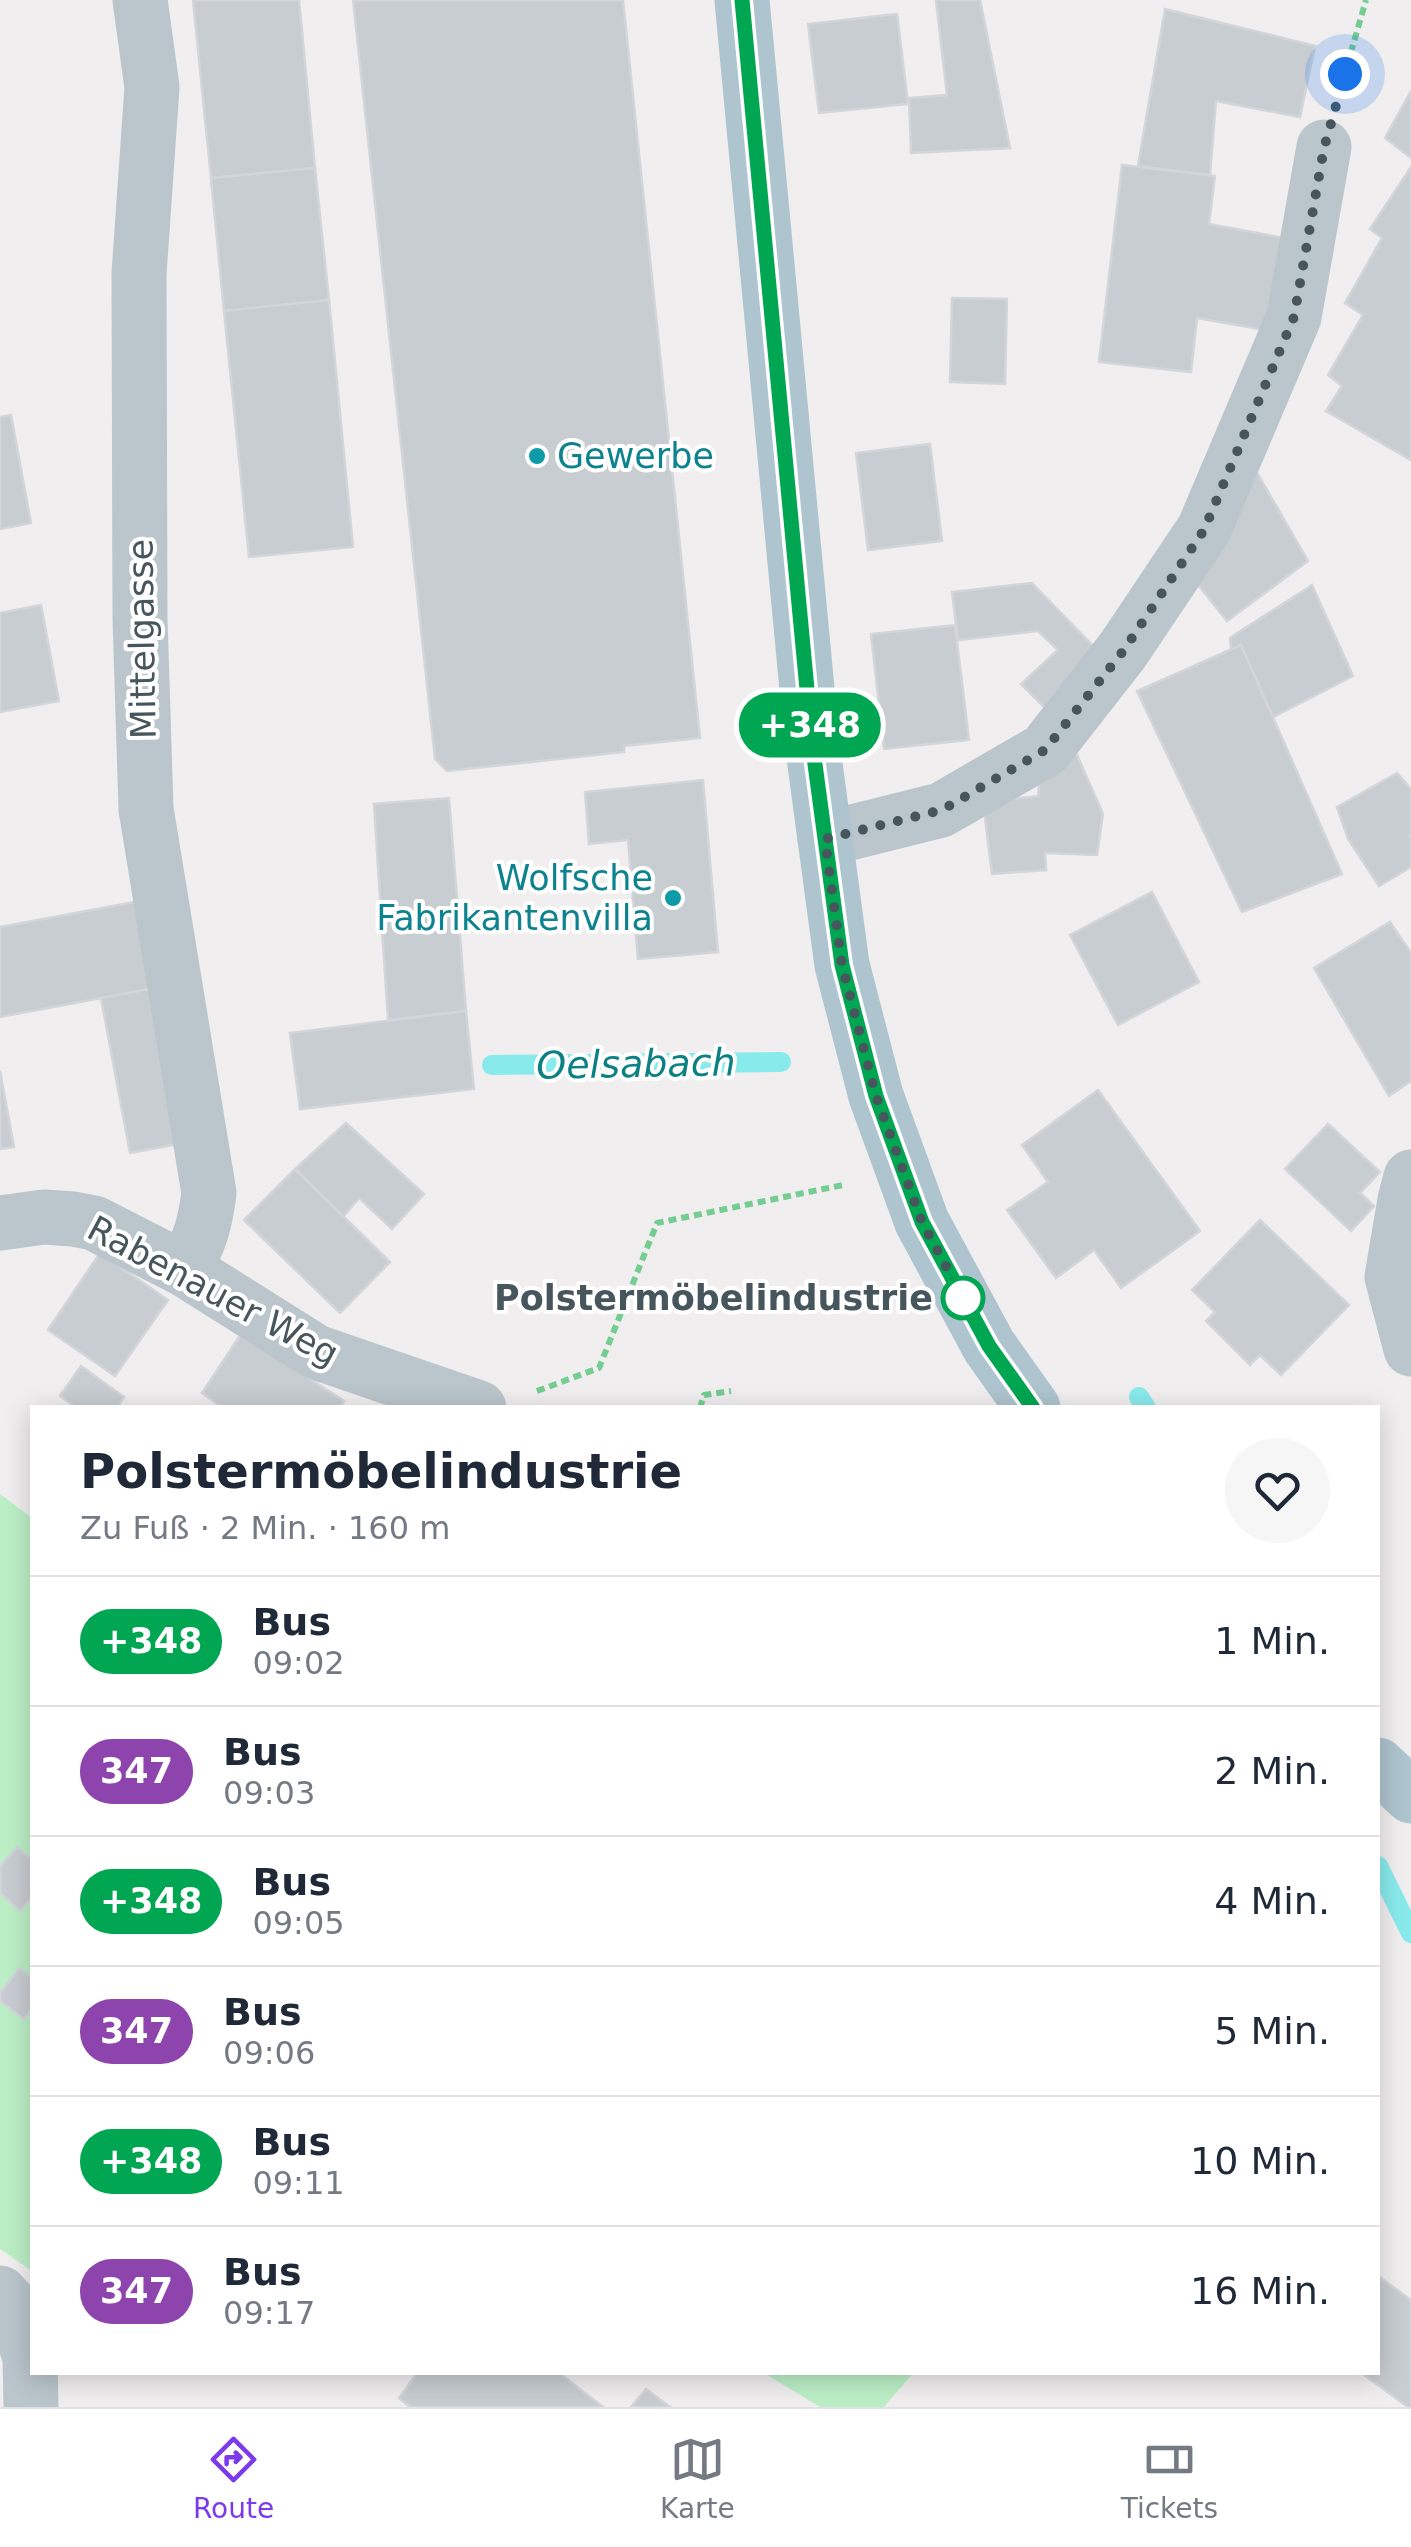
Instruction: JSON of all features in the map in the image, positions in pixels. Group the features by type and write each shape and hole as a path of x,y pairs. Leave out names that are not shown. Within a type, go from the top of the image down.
{"main road":[{"path":"742,0 812,742 842,965 876,1096 922,1222 989,1346 1031,1405"},
{"path":"1380,1768 1411,1796"}],"street":[{"name":"Mittelgasse","path":"140,0 152,86 138,294 140,619 146,810 208,1193 205,1223 184,1269"},
{"path":"825,839 942,810 1045,750 1124,650 1204,530 1294,317 1324,148"},
{"path":"1411,1177 1392,1277 1411,1348"},
{"name":"Rabenauer Weg","path":"0,1223 44,1216 94,1223 184,1269 316,1352 503,1401"},
{"path":"0,2293 14,2307 30,2357 30,2407"}],"path":[{"path":"1324,148 1366,0"},
{"path":"503,1401 599,1368 657,1224 903,1172"},
{"path":"701,1405 704,1394 730,1391"}],"green space":[{"path":"0,1494 30,1516 30,2270 0,2249"},
{"path":"767,2375 911,2375 884,2407 820,2407"}],"building":[{"path":"193,0 299,0 315,168 211,178"},
{"name":"Gewerbe","path":"353,0 623,0 700,738 624,746 624,752 447,771 435,759"},
{"path":"936,0 980,0 1010,148 911,153 909,98 947,95"},
{"path":"1165,9 1315,46 1300,117 1216,101 1210,175 1138,166"},
{"path":"897,14 908,104 819,113 808,24"},
{"path":"1411,91 1411,158 1385,138"},
{"path":"1122,165 1215,176 1209,224 1289,239 1271,331 1197,318 1191,372 1099,362"},
{"path":"1411,167 1411,460 1326,411 1342,386 1328,375 1363,315 1345,303 1382,238 1370,229"},
{"path":"315,168 329,300 224,311 211,178"},
{"path":"952,298 1007,299 1005,384 950,382"},
{"path":"329,300 353,547 249,557 224,311"},
{"path":"11,415 31,523 0,529 0,417"},
{"path":"930,444 942,541 868,550 856,453"},
{"path":"1256,471 1308,561 1227,621 1195,581"},
{"path":"1032,583 1099,652 1047,710 1021,684 1058,650 1038,631 958,640 952,592"},
{"path":"1312,585 1353,676 1273,717 1241,645 1231,650 1230,638"},
{"path":"41,605 59,701 0,712 0,613"},
{"path":"955,625 969,740 884,749 871,634"},
{"path":"1241,645 1342,874 1242,912 1137,691"},
{"path":"1070,739 1103,814 1097,855 1045,853 1046,870 992,874 983,802 1038,796 1041,763"},
{"path":"1397,773 1411,789 1411,867 1379,886 1348,839 1337,807"},
{"name":"Wolfsche Fabrikantenvilla","path":"703,780 718,952 638,959 628,840 589,844 585,792"},
{"path":"449,798 466,1011 388,1020 374,804"},
{"path":"1152,892 1199,982 1118,1025 1070,935"},
{"path":"140,901 155,988 0,1017 0,927"},
{"path":"1390,922 1411,953 1411,1081 1389,1096 1314,968"},
{"path":"155,988 183,1143 130,1153 101,998"},
{"path":"466,1011 474,1089 300,1109 290,1033"},
{"path":"0,1071 14,1147 0,1149"},
{"path":"1098,1090 1200,1231 1121,1288 1094,1250 1056,1278 1007,1210 1048,1182 1022,1145"},
{"path":"346,1123 424,1194 392,1229 359,1198 343,1217 295,1169"},
{"path":"1328,1124 1380,1172 1360,1193 1374,1206 1351,1231 1285,1169"},
{"path":"295,1169 390,1262 340,1313 244,1220"},
{"path":"1260,1220 1349,1305 1281,1375 1260,1355 1250,1365 1206,1321 1215,1312 1192,1290"},
{"path":"100,1253 168,1300 115,1376 48,1330"},
{"path":"241,1334 344,1401 342,1405 219,1405 202,1393"},
{"path":"81,1366 124,1397 119,1405 73,1405 60,1396"},
{"path":"17,1847 30,1858 30,1899 20,1911 0,1893 0,1866"},
{"path":"19,1968 30,1976 30,2011 24,2019 0,2001 0,1993"},
{"path":"1380,2277 1411,2300 1408,2407 1364,2375 1380,2375"},
{"path":"416,2375 562,2375 603,2407 410,2407 399,2398"},
{"path":"646,2389 670,2407 631,2407"}],"waterway":[{"name":"Oelsabach","path":"492,1065 781,1062"},
{"name":"Oelsabach","path":"1139,1397 1144,1405"},
{"name":"Oelsabach","path":"1380,1870 1411,1933"}],"bus line":[{"name":"+348","path":"742,0 812,742 842,965 876,1096 922,1222 989,1346 1031,1405"}],"place":[{"name":"Gewerbe","path":"537,456"},
{"name":"Wolfsche Fabrikantenvilla","path":"673,898"},
{"name":"Polstermöbelindustrie","path":"963,1298"}],"route":[{"path":"963,1298 922,1222 876,1096 842,965 825,839 942,810 1045,750 1124,650 1204,530 1294,317 1324,148 1345,74"}]}
